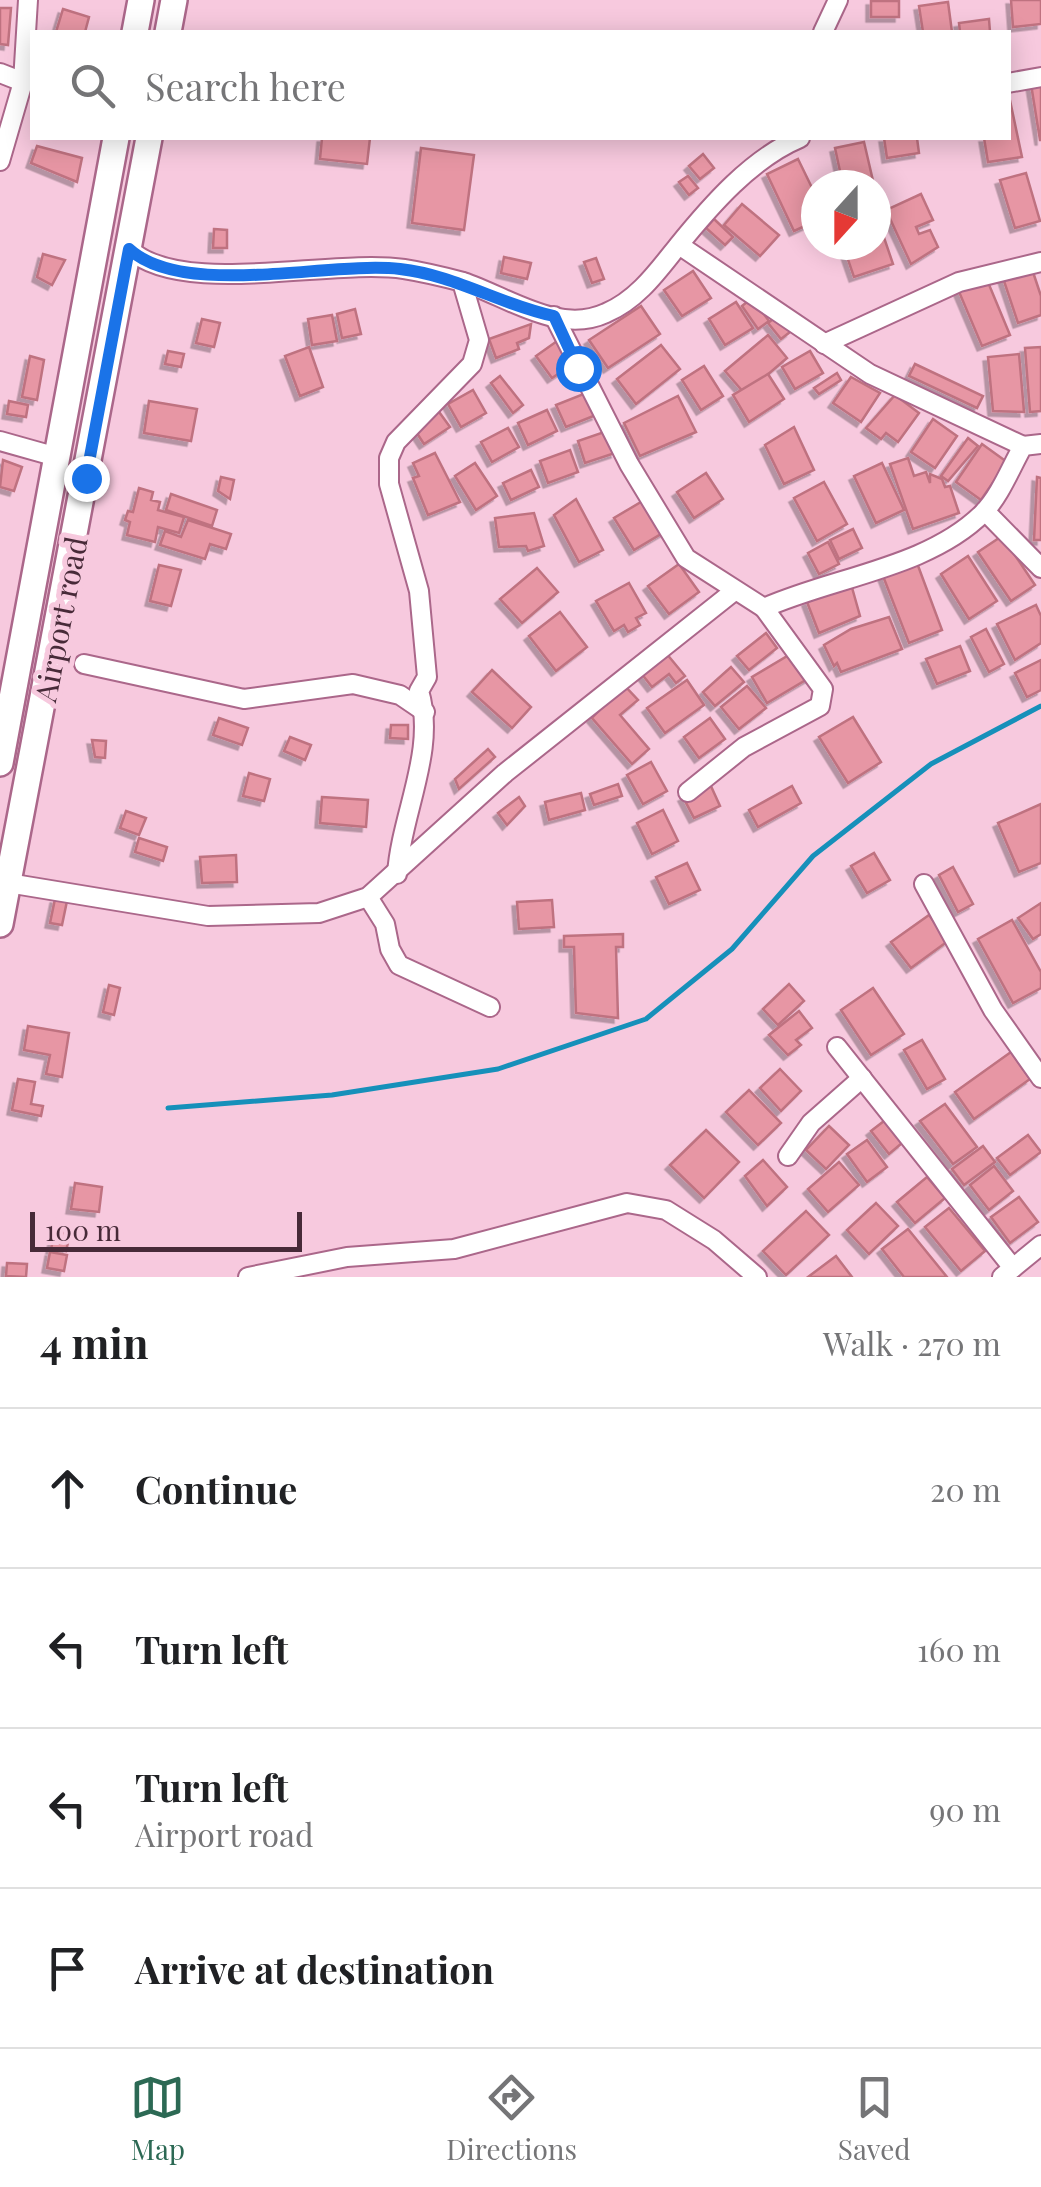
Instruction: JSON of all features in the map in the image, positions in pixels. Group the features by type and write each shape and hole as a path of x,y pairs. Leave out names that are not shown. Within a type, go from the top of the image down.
{"main road":[{"path":"135,30 141,0"},
{"path":"168,30 174,0"},
{"name":"Airport road","path":"0,762 116,140"},
{"name":"Airport road","path":"0,924 149,140"},
{"path":"8,715 41,721"}],"street":[{"path":"0,161 23,82 28,0"},
{"path":"825,30 838,0"},
{"path":"0,73 23,82"},
{"path":"1011,82 1041,77"},
{"path":"129,249 170,270 401,269 462,282 554,316 584,322 610,312 651,282 679,244 768,151 792,140"},
{"path":"679,244 870,374 1032,445 985,512 943,544 810,588 764,608"},
{"path":"824,344 959,282 1041,262"},
{"path":"397,874 400,835 418,769 426,712 419,691 426,677 420,591 389,484 389,458 396,442 472,364 479,340 462,282"},
{"path":"554,316 621,448 686,558 733,592 747,595 764,608 823,689 820,706 744,747 688,792"},
{"path":"0,441 57,458"},
{"path":"985,512 1041,568"},
{"path":"8,884 208,916 319,913 368,897 506,773 733,592"},
{"path":"84,664 244,699 353,684 400,696 426,712"},
{"path":"924,884 993,1010 1041,1078"},
{"path":"368,897 385,924 390,950 400,965 490,1007"},
{"path":"837,1047 1007,1272 1041,1246"},
{"path":"788,1156 811,1124 862,1078"},
{"path":"248,1277 347,1256 454,1250 627,1203 666,1210 714,1240 757,1277"}],"building":[{"path":"1011,0 1041,0 1041,24 1013,27"},
{"path":"871,1 899,1 899,17 871,17"},
{"path":"948,2 952,30 923,30 919,6"},
{"path":"0,8 11,8 8,45 0,44"},
{"path":"63,9 89,17 86,30 57,30"},
{"path":"989,19 990,30 960,30 959,23"},
{"path":"1041,76 1041,140 1040,140 1030,78"},
{"path":"1011,105 1022,157 988,162 984,140 1011,140"},
{"path":"322,140 370,140 367,164 320,159"},
{"path":"884,140 917,140 919,153 887,158"},
{"path":"864,142 871,170 840,170 835,148"},
{"path":"37,146 82,158 77,182 31,163"},
{"path":"421,148 474,155 464,230 412,223"},
{"path":"703,154 714,168 700,179 689,166"},
{"path":"798,159 803,170 801,228 794,231 767,174"},
{"path":"1026,173 1040,221 1015,228 1000,180"},
{"path":"688,176 698,188 689,195 679,182"},
{"path":"921,194 933,220 916,227 919,234 930,230 938,247 911,264 891,221 891,208"},
{"path":"742,204 779,235 760,256 724,225"},
{"path":"714,219 733,237 725,245 706,228"},
{"path":"214,229 227,230 227,248 213,248"},
{"path":"43,254 65,260 52,285 37,277"},
{"path":"504,257 531,263 527,279 501,273"},
{"path":"596,258 604,279 592,283 584,262"},
{"path":"891,258 893,264 854,277 848,260"},
{"path":"1031,266 1041,296 1041,315 1018,323 1002,275"},
{"path":"693,271 711,298 682,316 664,290"},
{"path":"985,275 1010,335 982,346 957,287"},
{"path":"752,298 769,321 758,329 742,306"},
{"path":"736,302 753,328 725,345 709,319"},
{"path":"641,306 660,334 608,368 589,340"},
{"path":"355,309 361,334 342,338 337,314"},
{"path":"332,315 337,341 312,345 308,319"},
{"path":"777,316 790,332 781,339 768,323"},
{"path":"202,319 220,323 214,347 196,343"},
{"path":"531,324 529,338 517,343 519,349 496,358 489,339"},
{"path":"768,335 787,358 745,394 725,371"},
{"path":"560,339 576,362 552,378 536,356"},
{"path":"661,345 680,369 636,404 617,379"},
{"path":"309,347 323,387 300,396 285,356"},
{"path":"1041,347 1041,411 1030,412 1025,348"},
{"path":"168,351 184,354 181,367 165,364"},
{"path":"810,351 823,373 795,389 782,367"},
{"path":"1019,354 1024,412 993,411 988,357"},
{"path":"30,356 44,360 37,400 22,397"},
{"path":"915,364 983,396 977,408 909,376"},
{"path":"704,366 723,396 701,410 682,380"},
{"path":"837,373 841,380 819,394 814,388"},
{"path":"768,374 784,399 749,422 733,395"},
{"path":"500,376 523,405 513,413 491,383"},
{"path":"851,377 880,393 861,422 833,403"},
{"path":"473,390 486,413 461,427 448,404"},
{"path":"586,393 596,415 566,427 556,405"},
{"path":"895,395 919,413 898,442 886,433 881,439 866,428"},
{"path":"678,396 696,432 640,456 624,423"},
{"path":"9,401 28,405 26,417 7,414"},
{"path":"149,401 197,409 191,441 144,433"},
{"path":"434,405 450,427 424,444 409,421"},
{"path":"547,410 557,431 528,445 518,423"},
{"path":"933,419 957,436 935,468 911,452"},
{"path":"794,427 814,470 784,484 765,445"},
{"path":"508,428 519,447 492,462 481,442"},
{"path":"607,431 615,453 585,463 578,441"},
{"path":"968,438 978,446 948,481 941,476"},
{"path":"982,444 1007,462 981,500 956,482"},
{"path":"570,450 578,472 548,483 540,461"},
{"path":"435,453 460,502 428,515 413,478 419,476 413,463"},
{"path":"908,458 914,476 926,472 930,483 930,474 942,479 945,487 950,486 959,513 913,529 890,464"},
{"path":"3,460 22,467 14,491 0,487"},
{"path":"475,463 497,496 476,510 455,476"},
{"path":"882,463 904,510 876,523 854,476"},
{"path":"531,470 539,487 511,500 503,483"},
{"path":"706,473 723,499 694,518 677,492"},
{"path":"221,477 234,480 230,499 218,491"},
{"path":"1037,477 1041,478 1041,540 1034,540"},
{"path":"824,482 847,524 817,541 794,498"},
{"path":"139,488 153,492 151,500 160,502 158,510 184,517 179,533 158,527 155,542 127,535 130,522 125,520 128,511 133,512"},
{"path":"171,494 217,510 212,526 166,510"},
{"path":"651,496 671,528 634,550 614,518"},
{"path":"576,499 603,550 579,562 554,515"},
{"path":"534,513 544,546 528,551 526,546 499,547 495,518"},
{"path":"188,520 231,534 226,549 210,544 205,559 160,545 165,531 181,537"},
{"path":"853,529 862,548 839,559 830,540"},
{"path":"1002,536 1035,585 1011,601 978,552"},
{"path":"828,542 839,564 819,574 808,553"},
{"path":"968,556 997,601 969,619 941,574"},
{"path":"917,563 942,630 909,643 883,576"},
{"path":"679,564 699,592 669,614 648,586"},
{"path":"159,565 181,570 171,606 150,601"},
{"path":"537,568 558,592 522,623 500,599"},
{"path":"629,583 646,613 636,618 640,625 628,632 624,625 614,631 596,601"},
{"path":"851,584 860,616 819,633 807,602"},
{"path":"1036,605 1041,616 1041,643 1015,660 997,624"},
{"path":"560,612 587,647 556,671 529,636"},
{"path":"889,617 902,649 841,672 837,663 834,666 824,645 851,629"},
{"path":"986,629 1004,664 989,672 971,637"},
{"path":"766,633 777,648 749,670 737,656"},
{"path":"960,646 970,671 937,684 926,659"},
{"path":"794,652 809,678 767,703 752,677"},
{"path":"666,653 685,676 676,683 669,674 652,687 641,673"},
{"path":"1041,660 1041,690 1027,697 1015,673"},
{"path":"731,667 744,682 715,706 703,692"},
{"path":"492,670 531,707 512,728 472,692"},
{"path":"687,680 704,705 665,733 647,708"},
{"path":"624,685 638,700 620,715 649,749 632,764 592,718"},
{"path":"747,686 766,708 739,729 721,707"},
{"path":"853,717 881,762 848,783 819,737"},
{"path":"219,718 248,728 242,745 213,735"},
{"path":"710,718 725,739 699,758 684,737"},
{"path":"391,725 408,725 408,739 390,738"},
{"path":"290,737 311,745 305,760 284,751"},
{"path":"92,740 106,741 105,758 95,757"},
{"path":"488,749 495,757 459,789 455,779"},
{"path":"651,762 667,791 643,804 627,775"},
{"path":"249,773 270,779 264,801 243,796"},
{"path":"618,784 622,796 594,805 590,794"},
{"path":"710,784 720,806 694,818 683,797"},
{"path":"792,786 801,803 758,827 749,810"},
{"path":"581,793 585,810 549,820 545,802"},
{"path":"322,797 368,800 366,827 320,823"},
{"path":"519,797 525,806 507,825 498,813"},
{"path":"1041,804 1041,863 1019,872 998,823"},
{"path":"663,810 678,841 652,854 637,823"},
{"path":"126,811 146,818 139,835 120,828"},
{"path":"139,838 167,847 163,861 135,852"},
{"path":"874,853 890,880 867,893 851,866"},
{"path":"236,855 237,882 202,883 200,857"},
{"path":"687,863 700,890 669,904 656,877"},
{"path":"953,867 973,904 958,912 939,875"},
{"path":"55,899 67,901 62,925 50,923"},
{"path":"552,900 554,927 519,929 517,902"},
{"path":"1041,903 1041,934 1033,939 1018,918"},
{"path":"929,915 948,941 911,968 891,942"},
{"path":"1012,920 1041,972 1041,988 1013,1003 978,939"},
{"path":"623,934 623,947 616,947 618,1018 576,1013 574,947 564,947 564,936"},
{"path":"789,984 804,1001 778,1025 763,1009"},
{"path":"109,985 120,988 114,1015 103,1012"},
{"path":"873,988 904,1034 871,1055 841,1010"},
{"path":"799,1011 812,1028 796,1040 801,1045 788,1055 769,1035"},
{"path":"28,1026 69,1033 62,1077 46,1074 50,1055 24,1050"},
{"path":"922,1040 945,1079 927,1089 904,1050"},
{"path":"1011,1052 1030,1079 974,1119 955,1092"},
{"path":"780,1069 801,1091 781,1111 760,1088"},
{"path":"18,1079 35,1082 31,1104 43,1106 41,1116 12,1110"},
{"path":"749,1090 781,1123 758,1145 726,1112"},
{"path":"945,1104 977,1147 953,1164 920,1121"},
{"path":"884,1121 902,1143 889,1154 871,1131"},
{"path":"829,1126 849,1145 826,1169 806,1150"},
{"path":"706,1130 739,1162 704,1198 670,1165"},
{"path":"1028,1135 1041,1152 1010,1175 997,1158"},
{"path":"867,1140 887,1167 867,1182 847,1154"},
{"path":"983,1146 995,1162 964,1185 952,1169"},
{"path":"763,1160 787,1187 767,1206 745,1176"},
{"path":"839,1162 859,1185 828,1212 808,1189"},
{"path":"994,1166 1013,1191 989,1210 970,1185"},
{"path":"927,1177 945,1198 915,1223 897,1202"},
{"path":"75,1183 102,1187 99,1212 71,1209"},
{"path":"1019,1197 1038,1222 1010,1243 991,1217"},
{"path":"876,1203 898,1226 869,1254 847,1230"},
{"path":"949,1208 985,1251 961,1271 925,1227"},
{"path":"806,1211 829,1235 786,1275 763,1251"},
{"path":"908,1229 947,1277 904,1277 882,1249"},
{"path":"55,1231 70,1234 66,1251 51,1249"},
{"path":"50,1252 67,1255 64,1271 47,1268"},
{"path":"836,1256 852,1277 808,1277"},
{"path":"7,1263 27,1264 26,1277 6,1276"}],"waterway":[{"path":"168,1108 332,1095 498,1069 646,1019 732,949 813,856 931,764 1041,706"}],"route":[{"path":"86,478 129,249 170,270 232,274 338,267 401,269 462,282 554,316 578,368"}]}
